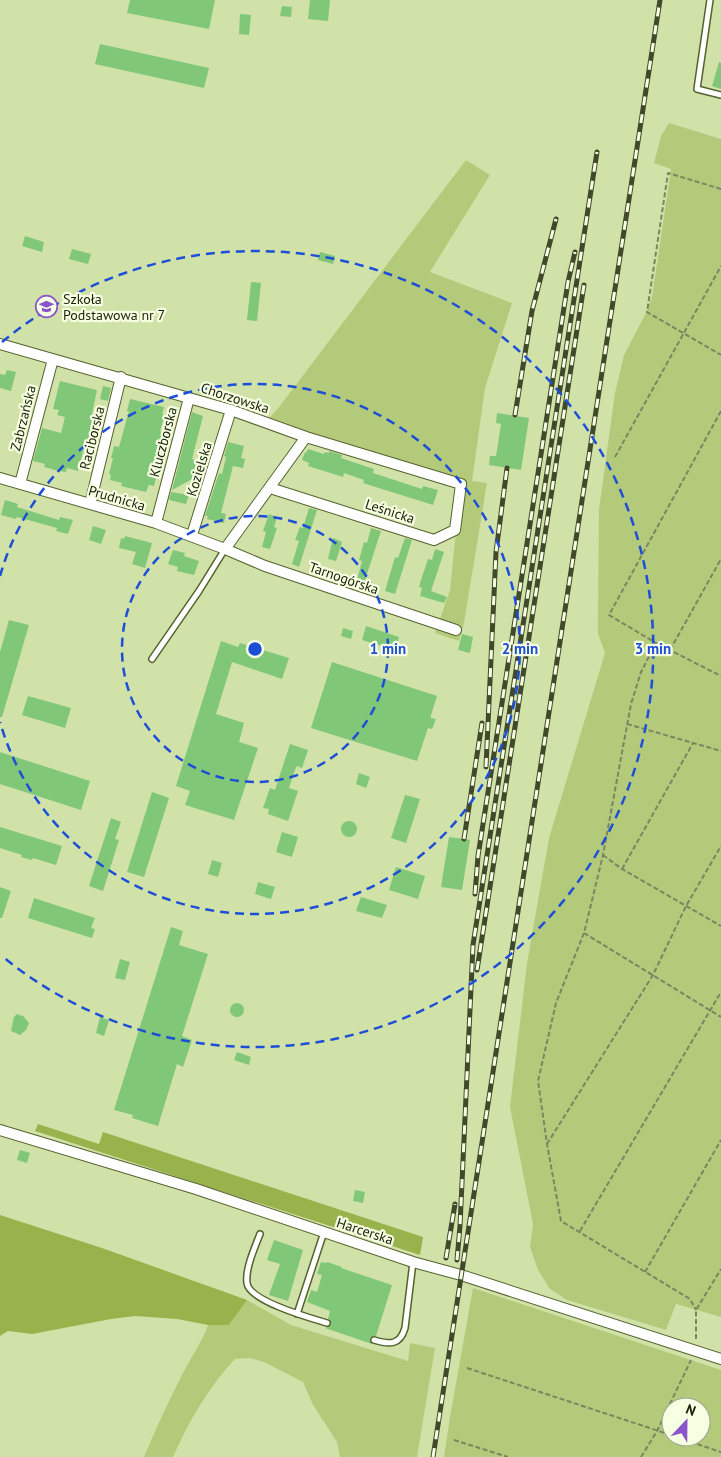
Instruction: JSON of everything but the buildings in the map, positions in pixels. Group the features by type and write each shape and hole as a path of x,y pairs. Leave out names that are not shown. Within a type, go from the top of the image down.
{"street":[{"name":"Chorzowska","path":"0,344 231,410 306,437 461,484"},
{"name":"Zabrzańska","path":"20,484 53,359"},
{"name":"Raciborska","path":"90,504 120,377"},
{"name":"Kluczborska","path":"156,523 189,398"},
{"name":"Kozielska","path":"192,536 231,410"},
{"path":"226,549 306,437"},
{"name":"Prudnicka","path":"0,478 156,523 226,549"},
{"name":"Leśnicka","path":"270,488 434,540 456,530 461,484"},
{"name":"Tarnogórska","path":"226,549 265,566 456,630"},
{"name":"Harcerska","path":"0,1130 196,1189 413,1262 461,1275 721,1359"}],"lane":[{"path":"710,0 697,89 721,95"},
{"path":"152,659 226,549"},
{"path":"297,1314 324,1232"},
{"path":"260,1234 247,1275 247,1284 250,1292 282,1309 326,1323"},
{"path":"374,1340 386,1343 396,1341 403,1335 413,1262"}],"path":[{"path":"721,189 668,173 646,312 721,355"},
{"path":"615,458 721,266"},
{"path":"721,411 609,615 656,643 721,676"},
{"path":"670,650 721,558"},
{"path":"641,1457 657,1431 697,1351 696,1310 690,1299 561,1221 546,1144 538,1081 556,1003 584,933 603,855 627,724 641,672 656,643"},
{"path":"627,724 721,751"},
{"path":"622,869 693,743"},
{"path":"546,1144 653,976 686,906 721,846"},
{"path":"603,855 622,869 721,926"},
{"path":"584,933 721,1017"},
{"path":"580,1232 721,992"},
{"path":"645,1272 721,1140"},
{"path":"696,1310 721,1269"},
{"path":"467,1368 661,1432"},
{"path":"454,1440 508,1457"},
{"path":"706,1447 721,1452"}],"green space":[{"path":"669,123 721,139 721,1317 676,1304 666,1330 567,1300 550,1289 538,1270 530,1247 533,1224 510,1107 527,963 549,838 605,653 598,634 599,509 615,393 624,355 646,313 652,297 671,169 654,163 661,136"},
{"path":"466,160 490,175 430,272 512,303 485,388 472,481 487,483 464,623 459,641 435,633 450,590 461,484 265,422 276,411"},
{"path":"38,1124 99,1144 103,1132 423,1237 420,1255 35,1131"},
{"path":"0,1215 102,1248 247,1300 229,1325 208,1325 177,1319 135,1316 32,1334 8,1331 0,1336"},
{"path":"473,1288 721,1370 721,1457 444,1457"},
{"path":"247,1300 291,1325 408,1361 410,1343 435,1348 417,1457 340,1457 337,1442 313,1405 303,1382 264,1362 249,1358 235,1359 216,1381 193,1418 173,1457 144,1457 173,1393 208,1325 229,1325"}],"railway":[{"path":"433,1457 660,0"},
{"path":"457,1260 473,945 597,152"},
{"path":"515,415 532,311 556,219"},
{"path":"475,894 478,856 568,282 575,252"},
{"path":"477,970 584,285"},
{"path":"486,767 496,552 507,468"},
{"path":"464,839 482,723"},
{"path":"446,1258 455,1204"}],"place":[{"name":"Szkoła Podstawowa nr 7","path":"47,307"}]}
